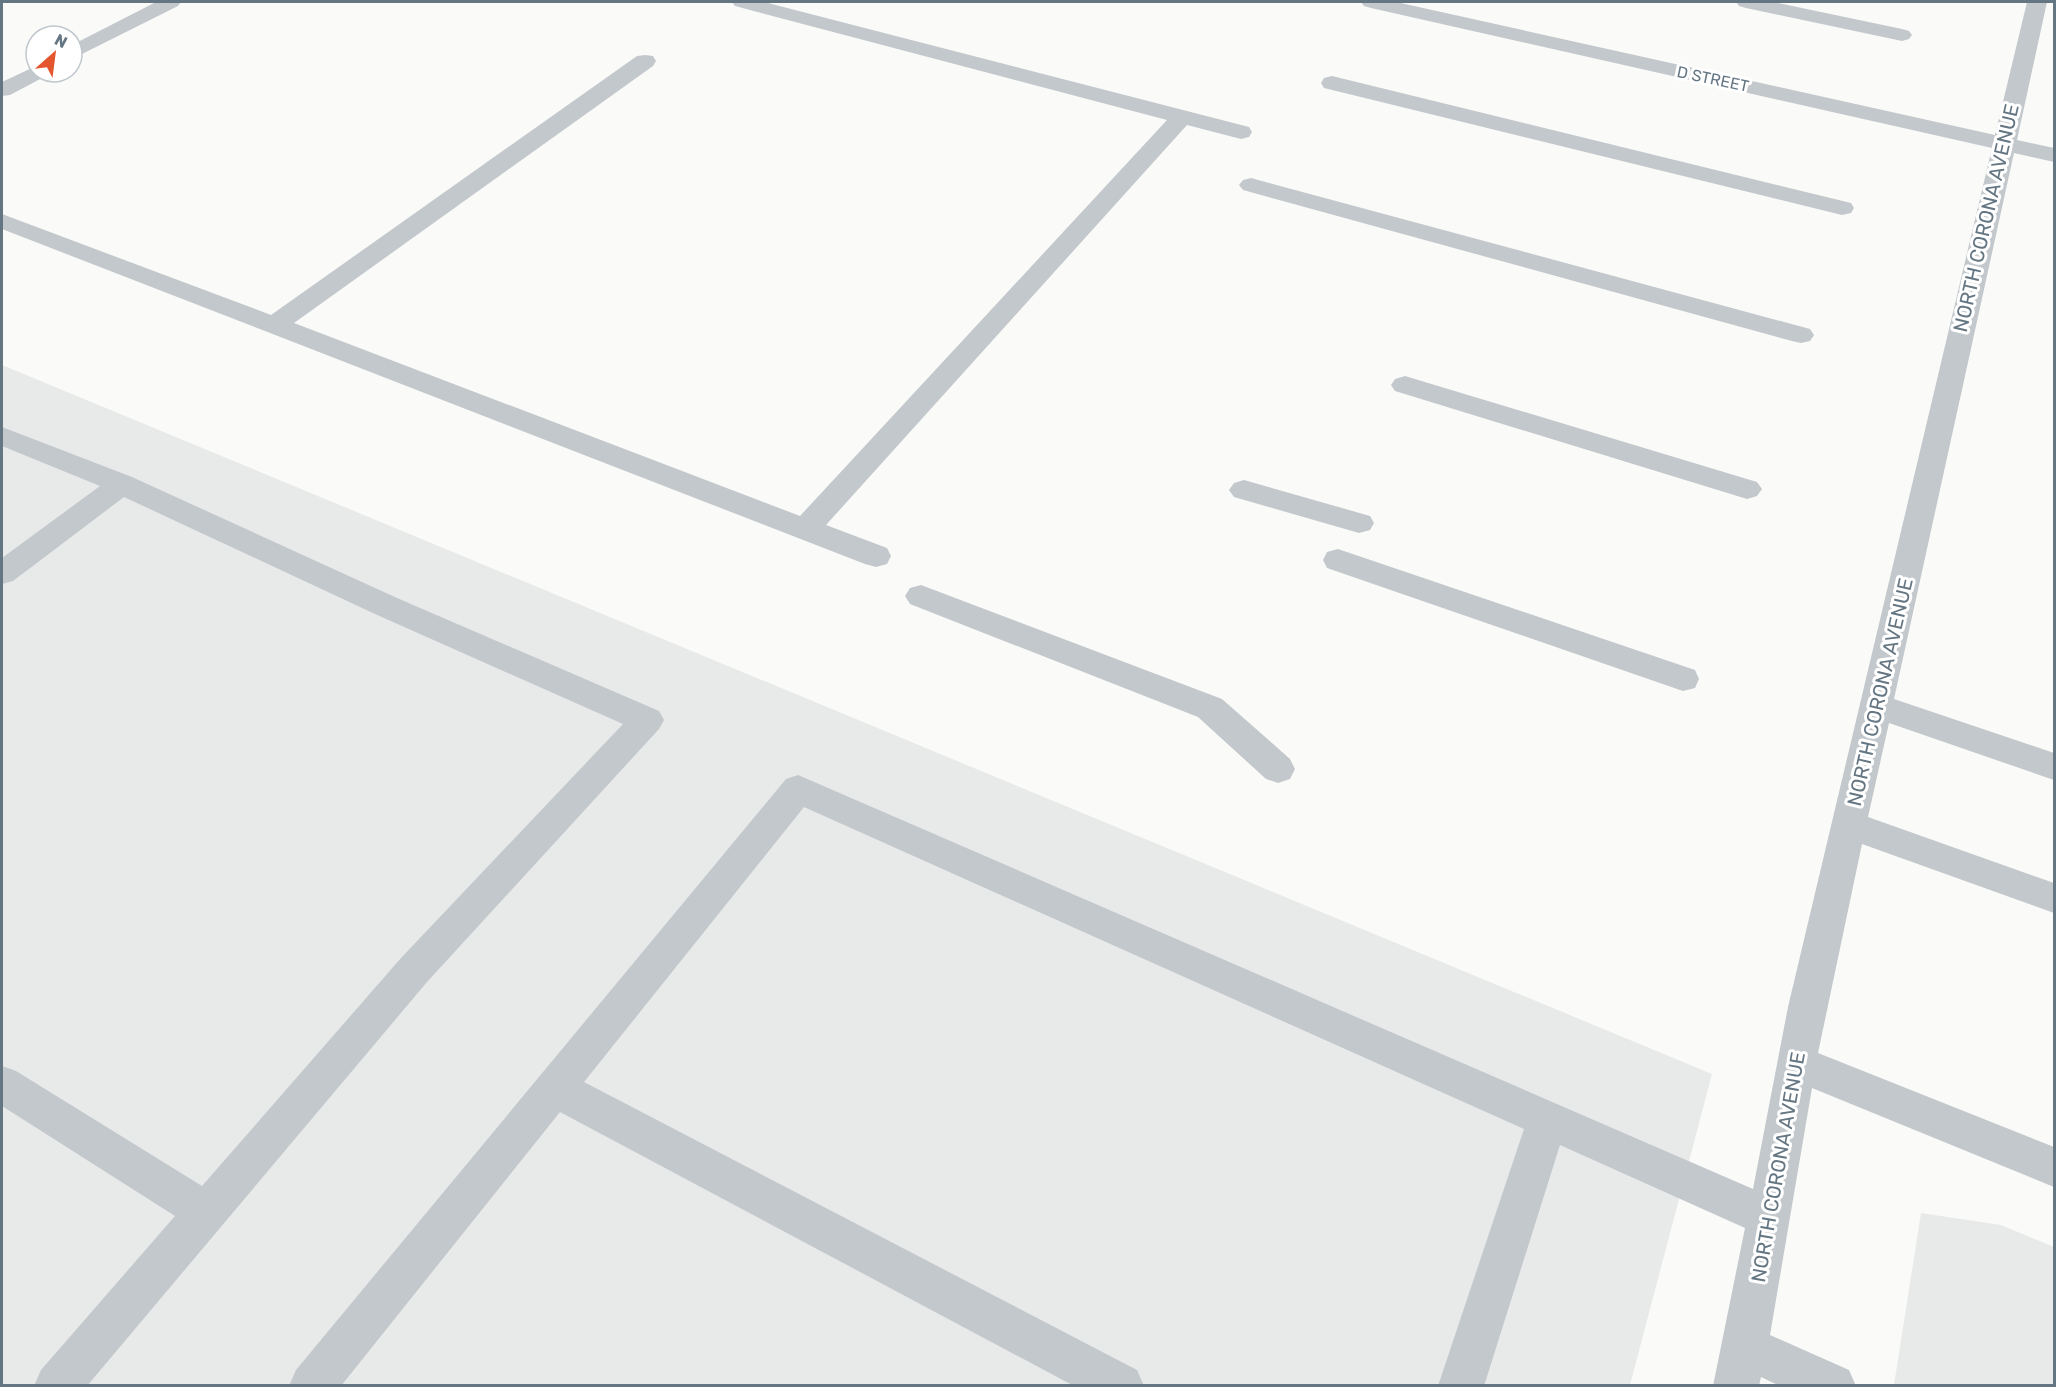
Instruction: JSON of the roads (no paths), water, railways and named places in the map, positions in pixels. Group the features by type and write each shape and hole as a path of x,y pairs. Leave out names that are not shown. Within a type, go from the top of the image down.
{"street":[{"path":"84,47 171,2"},
{"path":"742,2 1241,132"},
{"name":"D STREET","path":"1371,2 2055,155"},
{"path":"1746,2 1902,35"},
{"name":"NORTH CORONA AVENUE","path":"1741,1366 1808,1007 2003,143 2037,2"},
{"path":"274,326 645,61"},
{"path":"2,90 24,78"},
{"path":"1332,82 1842,208"},
{"path":"805,529 1182,117"},
{"path":"1251,185 1801,336"},
{"path":"2,221 876,556"},
{"path":"1405,385 1747,489"},
{"path":"2,436 122,483 386,606 646,720 414,970 57,1386"},
{"path":"2,465 29,447"},
{"path":"2,573 122,483"},
{"path":"1244,490 1359,524"},
{"path":"1338,560 1683,680"},
{"path":"921,596 1210,708 1278,769"},
{"path":"1876,706 2055,767"},
{"path":"312,1386 798,789 1769,1217"},
{"path":"1850,825 2055,898"},
{"path":"1798,1063 2055,1167"},
{"path":"2,1084 206,1212"},
{"path":"555,1088 1121,1386"},
{"path":"1461,1386 1548,1119"},
{"path":"1741,1366 1833,1386"}]}
